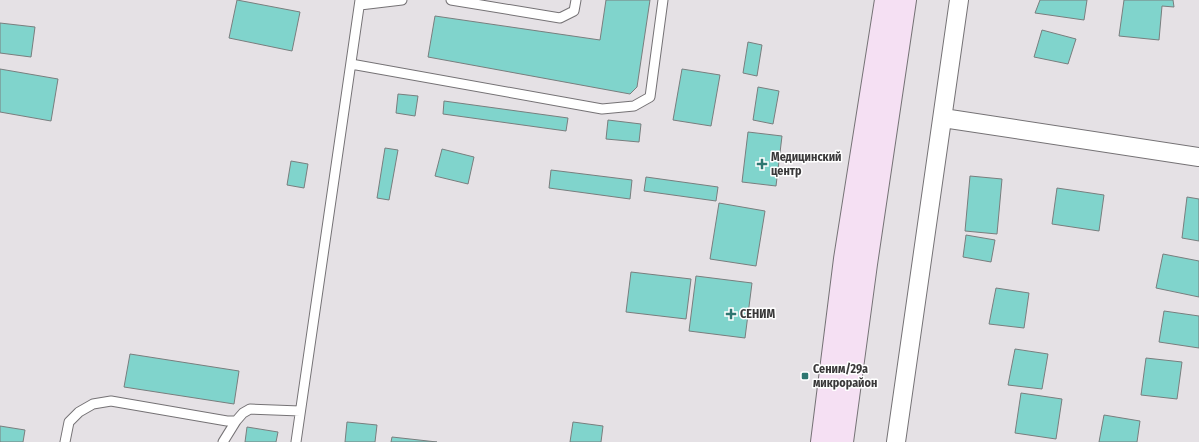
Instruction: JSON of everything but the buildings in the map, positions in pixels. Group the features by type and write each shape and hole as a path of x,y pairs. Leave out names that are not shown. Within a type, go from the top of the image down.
{"main road":[{"path":"822,442 845,259 886,0"},
{"path":"842,442 866,264 905,0"},
{"path":"845,259 866,264"}],"street":[{"path":"896,442 959,0"},
{"path":"943,118 1199,158"}],"lane":[{"path":"296,442 360,2 402,0"},
{"path":"451,0 560,18 574,11 576,0"},
{"path":"351,64 602,109 634,106 650,97 663,0"},
{"path":"65,442 69,422 79,412 93,404 111,401 227,421 236,421"},
{"path":"224,442 236,421 243,413 250,409 300,411"}],"place":[{"name":"Медицинский центр","path":"762,164"},
{"name":"СЕНИМ","path":"731,314"},
{"name":"Сеним/29а микрорайон","path":"805,376"}]}
